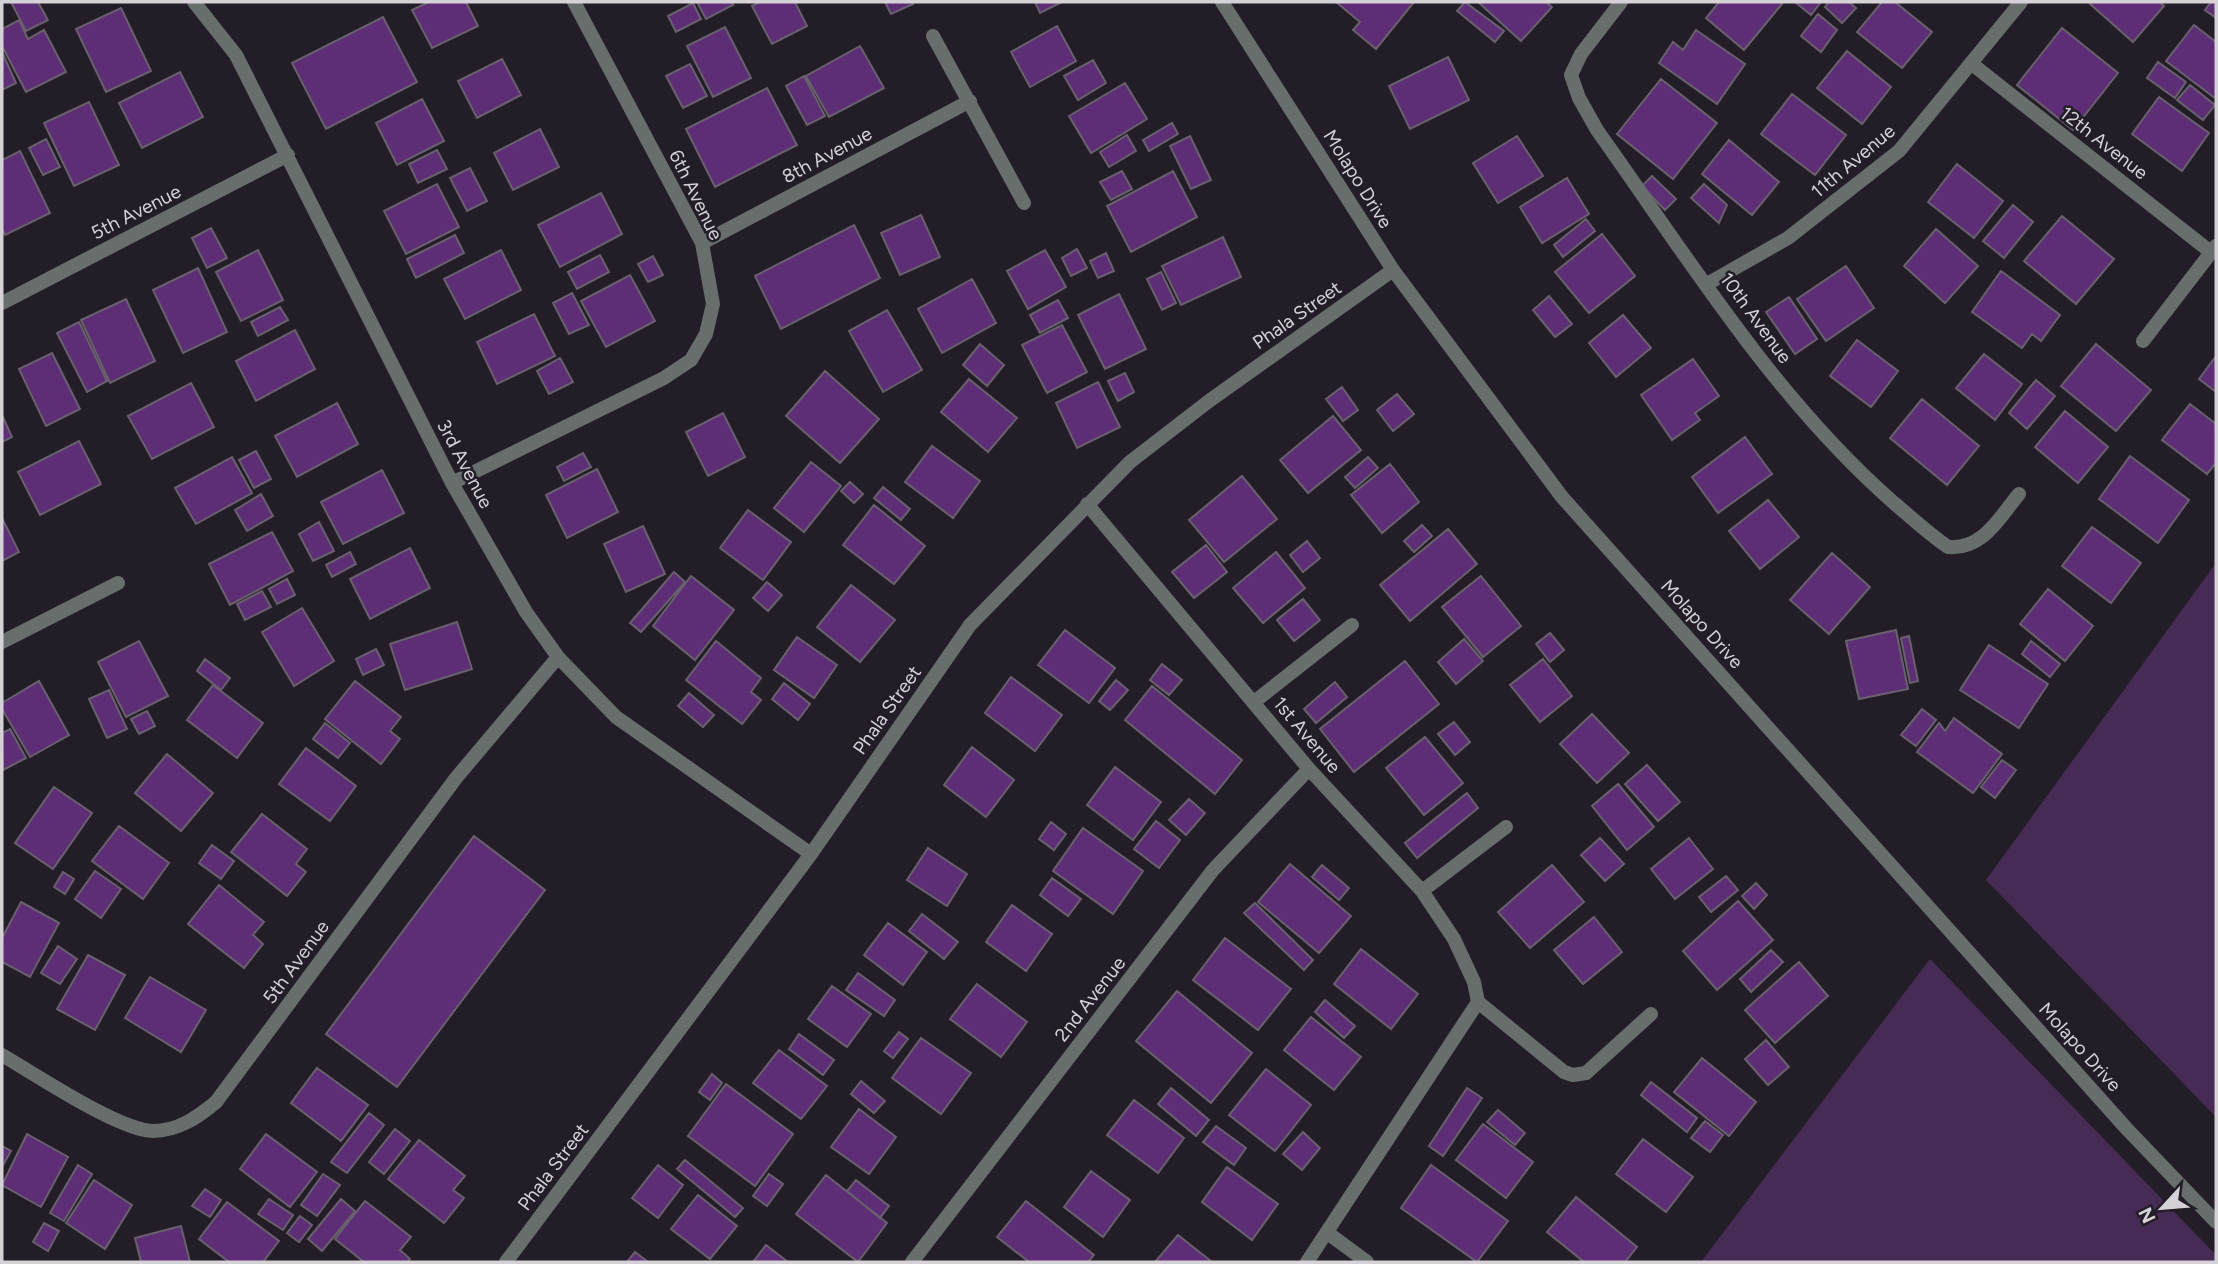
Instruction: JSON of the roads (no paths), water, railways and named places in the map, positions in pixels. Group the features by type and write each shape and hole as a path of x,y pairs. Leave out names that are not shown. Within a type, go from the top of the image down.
{"street":[{"name":"3rd Avenue","path":"194,2 236,55 452,483 526,612 558,657 616,717 811,854"},
{"name":"6th Avenue","path":"452,483 664,378 691,360 706,334 713,304 702,243 574,2"},
{"name":"Molapo Drive","path":"1223,2 1393,270 1562,496 2126,1128 2216,1222"},
{"name":"10th Avenue","path":"1621,2 1581,54 1571,75 1579,98 1597,130 1764,364 1822,435 1948,547 1960,548 1978,542 2019,494"},
{"name":"11th Avenue","path":"1707,284 1788,238 1858,187 1899,151 2021,2"},
{"path":"933,36 1024,203"},
{"name":"12th Avenue","path":"1972,64 2214,250 2143,341"},
{"name":"8th Avenue","path":"702,243 970,101"},
{"name":"5th Avenue","path":"2,303 288,155"},
{"name":"Phala Street","path":"506,1262 811,854 970,625 1130,461 1393,270"},
{"name":"1st Avenue","path":"1087,504 1309,769 1422,891 1454,939 1474,982 1478,1002"},
{"path":"2,642 118,583"},
{"path":"1254,702 1352,625"},
{"name":"5th Avenue","path":"2,1055 110,1118 152,1131 190,1123 216,1102 456,778 558,657"},
{"name":"2nd Avenue","path":"912,1262 1213,870 1309,769"},
{"path":"1422,891 1506,827"},
{"path":"1307,1262 1328,1234 1478,1002 1564,1072 1573,1075 1586,1073 1651,1013"},
{"path":"1328,1234 1367,1262"}]}
